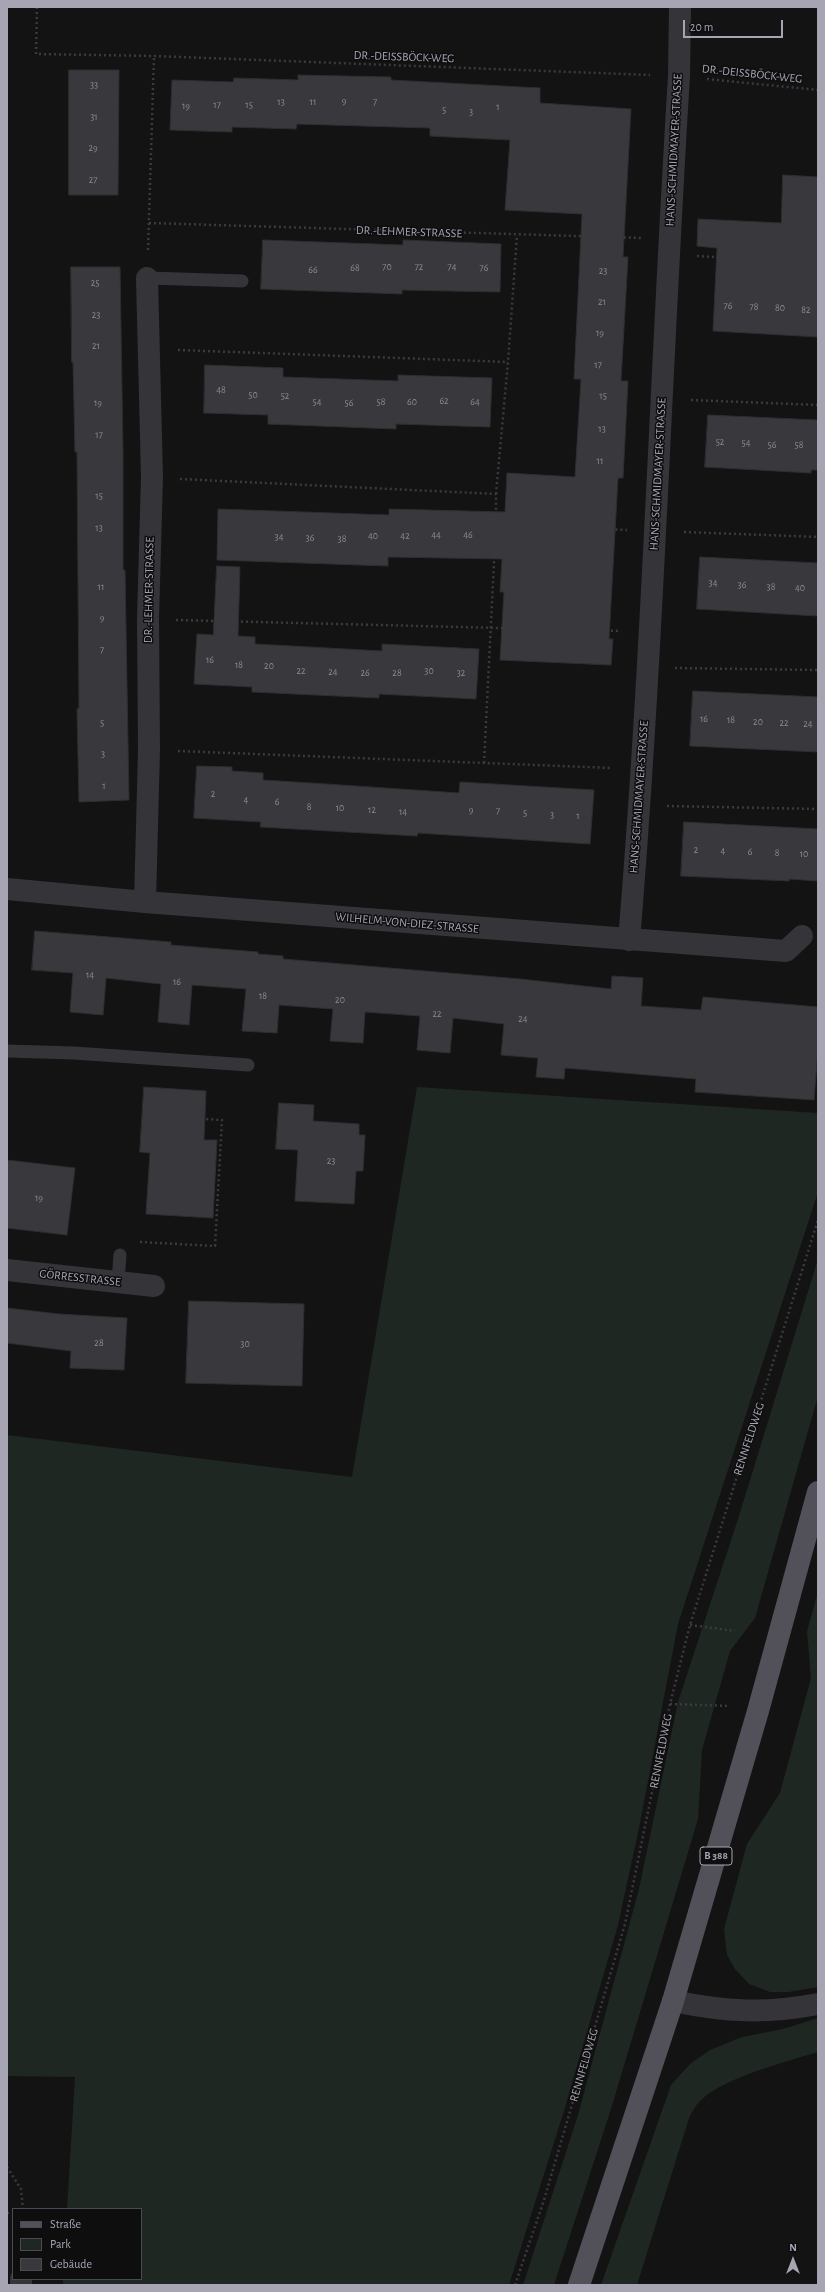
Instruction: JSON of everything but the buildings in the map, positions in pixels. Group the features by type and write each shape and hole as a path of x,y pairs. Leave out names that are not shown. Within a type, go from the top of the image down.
{"main road":[{"name":"B 388","path":"579,2285 673,2001 758,1711 818,1492"}],"street":[{"name":"HANS-SCHMIDMAYER-STRASSE","path":"629,940 640,806 650,632 654,531 679,76 680,7"},
{"name":"DR.-LEHMER-STRASSE","path":"145,902 149,750 148,619 152,477 147,278"},
{"name":"WILHELM-VON-DIEZ-STRASSE","path":"7,889 145,902 786,952 802,936"},
{"name":"GÖRRESSTRASSE","path":"7,1270 154,1286"},
{"path":"673,2001 735,2011 783,2011 818,2004"}],"lane":[{"path":"147,278 242,281"},
{"path":"7,1051 74,1053 248,1066"},
{"path":"118,1282 120,1255"}],"path":[{"name":"DR.-DEISSBÖCK-WEG","path":"37,7 36,54 154,56 679,76 818,90"},
{"path":"147,278 154,56"},
{"name":"DR.-LEHMER-STRASSE","path":"149,223 517,235 669,246 818,263"},
{"path":"484,763 496,523 496,494 508,362 517,235"},
{"path":"148,349 508,362"},
{"path":"662,399 818,406"},
{"path":"152,477 496,494"},
{"path":"496,523 818,537"},
{"path":"148,619 650,632"},
{"path":"647,667 818,670"},
{"path":"149,750 642,769"},
{"path":"640,806 818,810"},
{"path":"140,1241 215,1246 222,1120 205,1119"},
{"name":"RENNFELDWEG","path":"515,2285 544,2200 625,1924 670,1704 690,1625 818,1220"},
{"path":"690,1625 735,1631"},
{"path":"670,1704 718,1704"},
{"path":"7,2166 21,2190 23,2208"}],"green space":[{"path":"417,1087 818,1113 818,1192 678,1624 639,1828 618,1925 563,2114 509,2285 63,2285 63,2280 142,2280 142,2208 67,2208 75,2077 7,2076 7,1435 352,1477"},
{"path":"818,1259 818,1396 755,1618 730,1651 702,1750 698,1819 611,2109 554,2285 523,2285 578,2115 639,1889 678,1702 738,1519"},
{"path":"818,1592 818,1987 789,1992 770,1992 749,1984 735,1969 727,1955 724,1929 747,1844 780,1793 811,1678 807,1631"},
{"path":"818,2018 818,2052 738,2078 709,2093 698,2104 689,2118 637,2285 601,2285 671,2085 690,2064 710,2050 742,2037 783,2029"}]}
